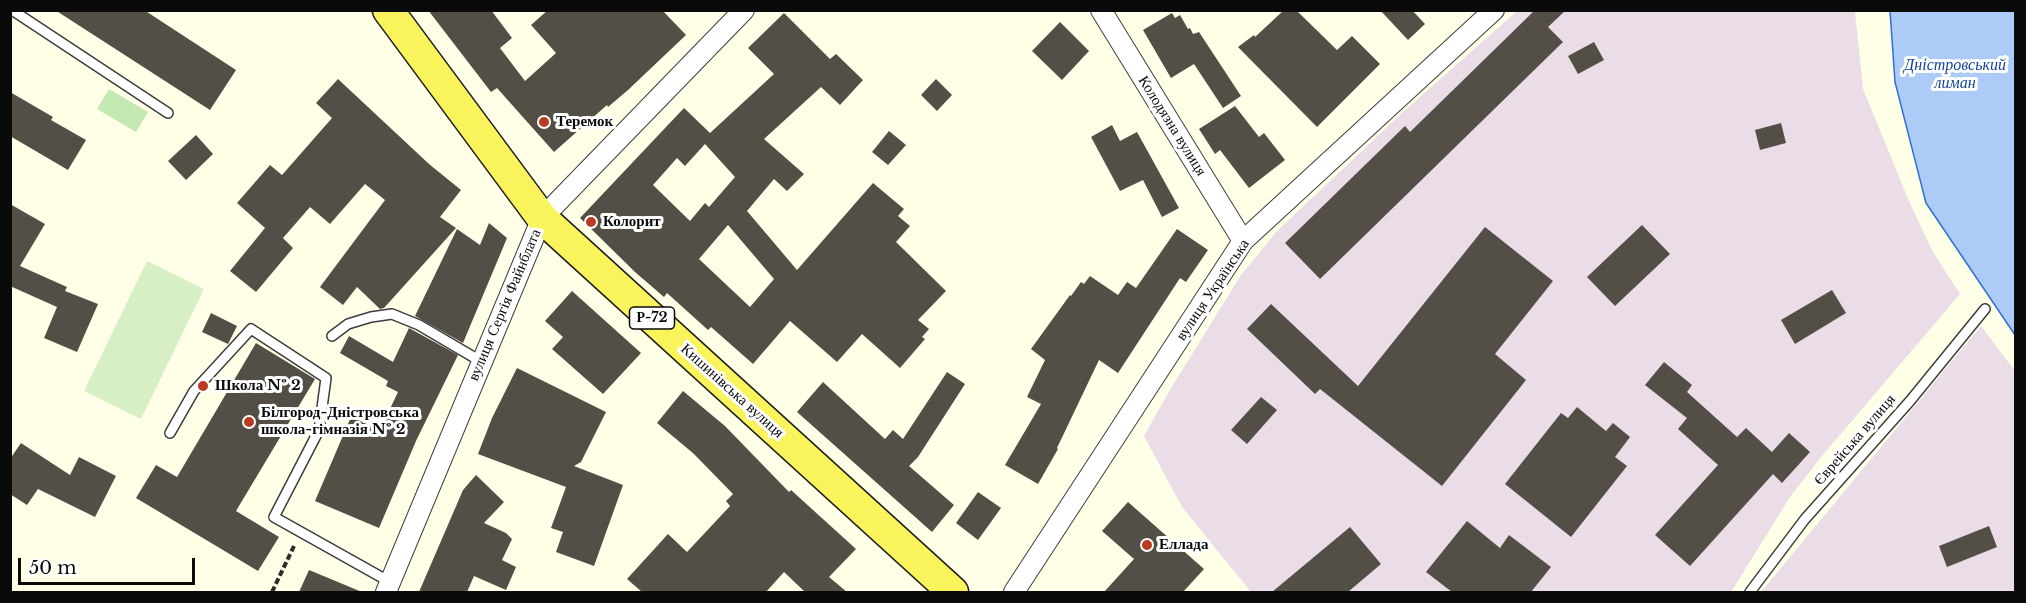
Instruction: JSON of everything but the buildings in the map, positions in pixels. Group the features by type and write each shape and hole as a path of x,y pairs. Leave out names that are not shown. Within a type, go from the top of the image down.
{"main road":[{"name":"Кишинівська вулиця","path":"388,10 542,218 953,592"}],"street":[{"name":"вулиця Сергія Файнблата","path":"388,587 542,218 744,10"},
{"name":"вулиця Українська","path":"1014,592 1243,242 1494,10"},
{"name":"Колодязна вулиця","path":"1110,14 1243,242"}],"lane":[{"path":"12,10 168,113"},
{"name":"Єврейська вулиця","path":"1750,592 1805,519 1910,401 1985,309"},
{"path":"332,336 348,324 392,314 419,325 482,362"},
{"path":"170,432 194,391 251,329 326,378 320,430 274,517 388,587"}],"path":[{"path":"272,592 300,532"}],"shaded area":[{"path":"1517,11 1855,11 1863,89 1909,201 1933,252 1960,294 1790,497 1731,592 1251,592 1182,507 1144,436 1241,275 1276,232 1403,112"},
{"path":"1981,326 2015,371 2015,592 1761,592"}],"green space":[{"path":"109,89 148,112 136,132 97,109"},
{"path":"147,261 204,289 141,419 84,391"}],"water":[{"name":"Дністровський лиман","path":"1890,11 2015,11 2015,335 1926,203 1895,82"}],"place":[{"name":"Теремок","path":"544,122"},
{"name":"Колорит","path":"591,222"},
{"name":"Школа № 2","path":"203,386"},
{"name":"Білгород-Дністровська школа-гімназія № 2","path":"249,422"},
{"name":"Еллада","path":"1147,545"}]}
